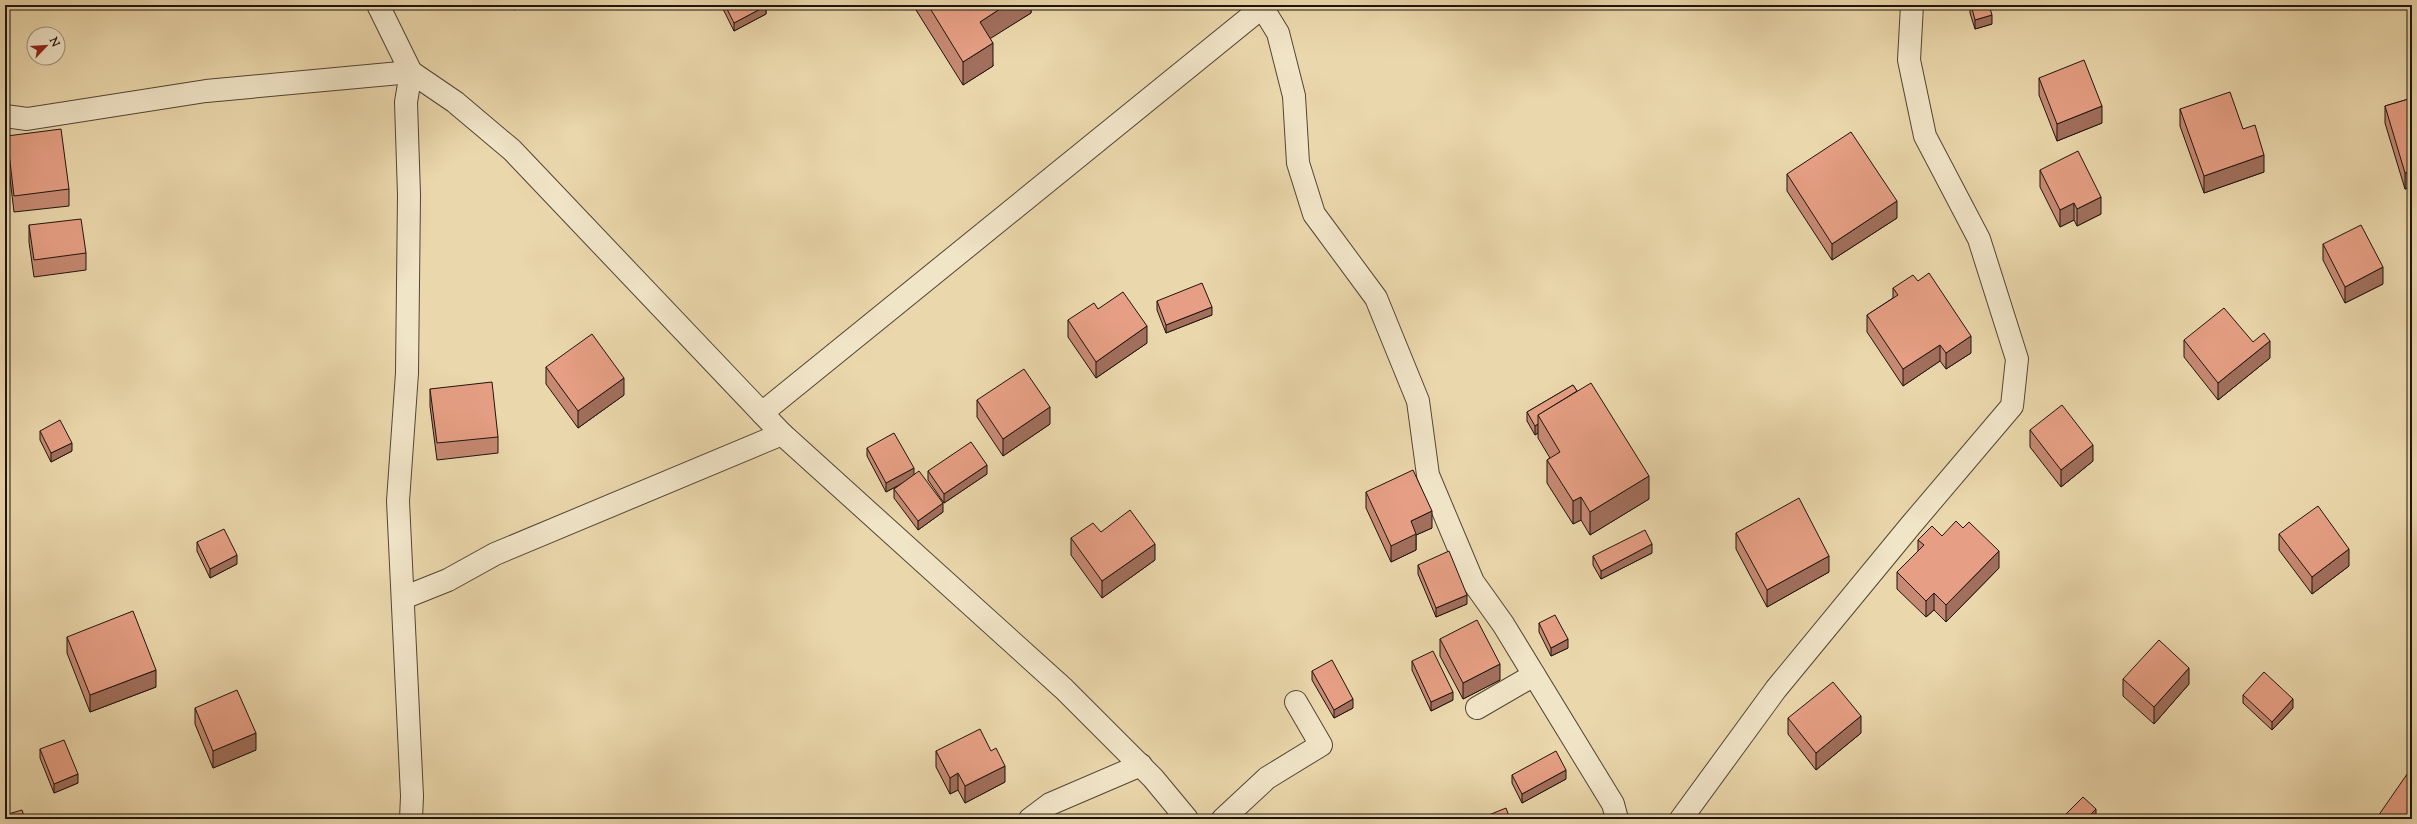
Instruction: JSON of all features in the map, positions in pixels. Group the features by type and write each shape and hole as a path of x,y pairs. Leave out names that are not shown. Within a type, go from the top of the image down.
{"street":[{"path":"378,5 411,72 455,102 512,150 782,434 1064,689 1141,765 1187,819"},
{"path":"1681,819 1776,689 1910,525 2012,406 2017,359 1981,247 1925,136 1909,60 1912,5"},
{"path":"762,413 1260,7 1278,33 1294,96 1298,163 1314,214 1376,298 1418,401 1428,475 1473,582 1534,675 1613,804 1617,819"},
{"path":"5,116 27,119 206,91 411,72"},
{"path":"411,72 406,102 410,195 407,373 398,501 412,796 411,819"},
{"path":"403,598 448,580 495,554 782,434"},
{"path":"1477,708 1534,675"},
{"path":"1223,819 1267,778 1321,744 1296,702"},
{"path":"1030,819 1050,804 1141,765"}],"building":[{"path":"725,5 766,5 766,6 734,23"},
{"path":"928,5 1006,5 980,22 993,43 963,62"},
{"path":"1971,5 1989,5 1992,15 1975,20"},
{"path":"2084,60 2102,106 2057,124 2039,78"},
{"path":"2230,92 2243,129 2255,125 2264,155 2204,176 2180,109"},
{"path":"2412,98 2412,171 2405,173 2385,106"},
{"path":"61,129 69,189 14,196 7,136"},
{"path":"1851,132 1897,201 1832,244 1787,174"},
{"path":"2078,151 2101,197 2077,209 2074,203 2060,210 2040,170"},
{"path":"81,219 86,253 34,260 29,225"},
{"path":"2361,225 2383,267 2345,287 2323,244"},
{"path":"1929,273 1971,336 1946,353 1940,345 1903,369 1867,315 1898,295 1893,288 1913,275 1918,281"},
{"path":"1202,283 1212,307 1166,325 1157,301"},
{"path":"1123,292 1147,326 1096,362 1068,320 1094,303 1098,309"},
{"path":"2224,308 2253,342 2264,333 2270,341 2218,383 2184,340"},
{"path":"592,334 624,378 578,411 546,367"},
{"path":"1024,369 1050,407 1003,439 977,400"},
{"path":"492,382 498,437 437,443 430,389"},
{"path":"1591,383 1649,476 1590,512 1581,497 1573,501 1547,460 1560,452 1538,415"},
{"path":"1573,385 1577,391 1538,415 1538,424 1535,426 1527,412"},
{"path":"2062,405 2093,445 2061,470 2030,430"},
{"path":"60,420 72,443 51,453 40,431"},
{"path":"894,433 914,468 886,483 867,448"},
{"path":"971,442 987,465 944,494 928,471"},
{"path":"1413,470 1432,511 1411,521 1416,534 1391,546 1366,492"},
{"path":"919,471 943,503 918,521 894,489"},
{"path":"1799,498 1829,556 1767,590 1736,533"},
{"path":"2318,506 2349,549 2312,577 2279,534"},
{"path":"1130,510 1155,544 1102,581 1071,538 1093,523 1101,532"},
{"path":"1956,521 1963,528 1969,522 1999,551 1946,605 1934,593 1926,601 1897,572 1924,545 1918,540 1932,526 1942,536"},
{"path":"224,529 237,555 210,569 197,542"},
{"path":"1645,530 1652,544 1601,571 1593,556"},
{"path":"1449,551 1467,595 1436,608 1418,565"},
{"path":"133,611 156,670 90,695 67,637"},
{"path":"1555,615 1568,639 1551,648 1539,623"},
{"path":"1477,620 1500,664 1463,683 1440,639"},
{"path":"2159,640 2189,668 2154,707 2123,679"},
{"path":"1433,651 1453,692 1431,702 1412,661"},
{"path":"1332,660 1353,699 1334,710 1312,671"},
{"path":"2264,672 2293,699 2272,722 2243,695"},
{"path":"1833,682 1861,716 1816,753 1788,718"},
{"path":"237,690 256,733 213,751 195,708"},
{"path":"980,729 991,751 996,748 1005,766 965,786 958,773 950,778 936,751"},
{"path":"64,740 78,774 54,784 40,749"},
{"path":"1556,751 1566,770 1522,794 1512,775"},
{"path":"2412,767 2412,819 2376,819"},
{"path":"2083,797 2096,809 2086,819 2061,819"},
{"path":"1506,808 1510,819 1479,819"},
{"path":"22,810 25,819 5,819 5,815"}]}
